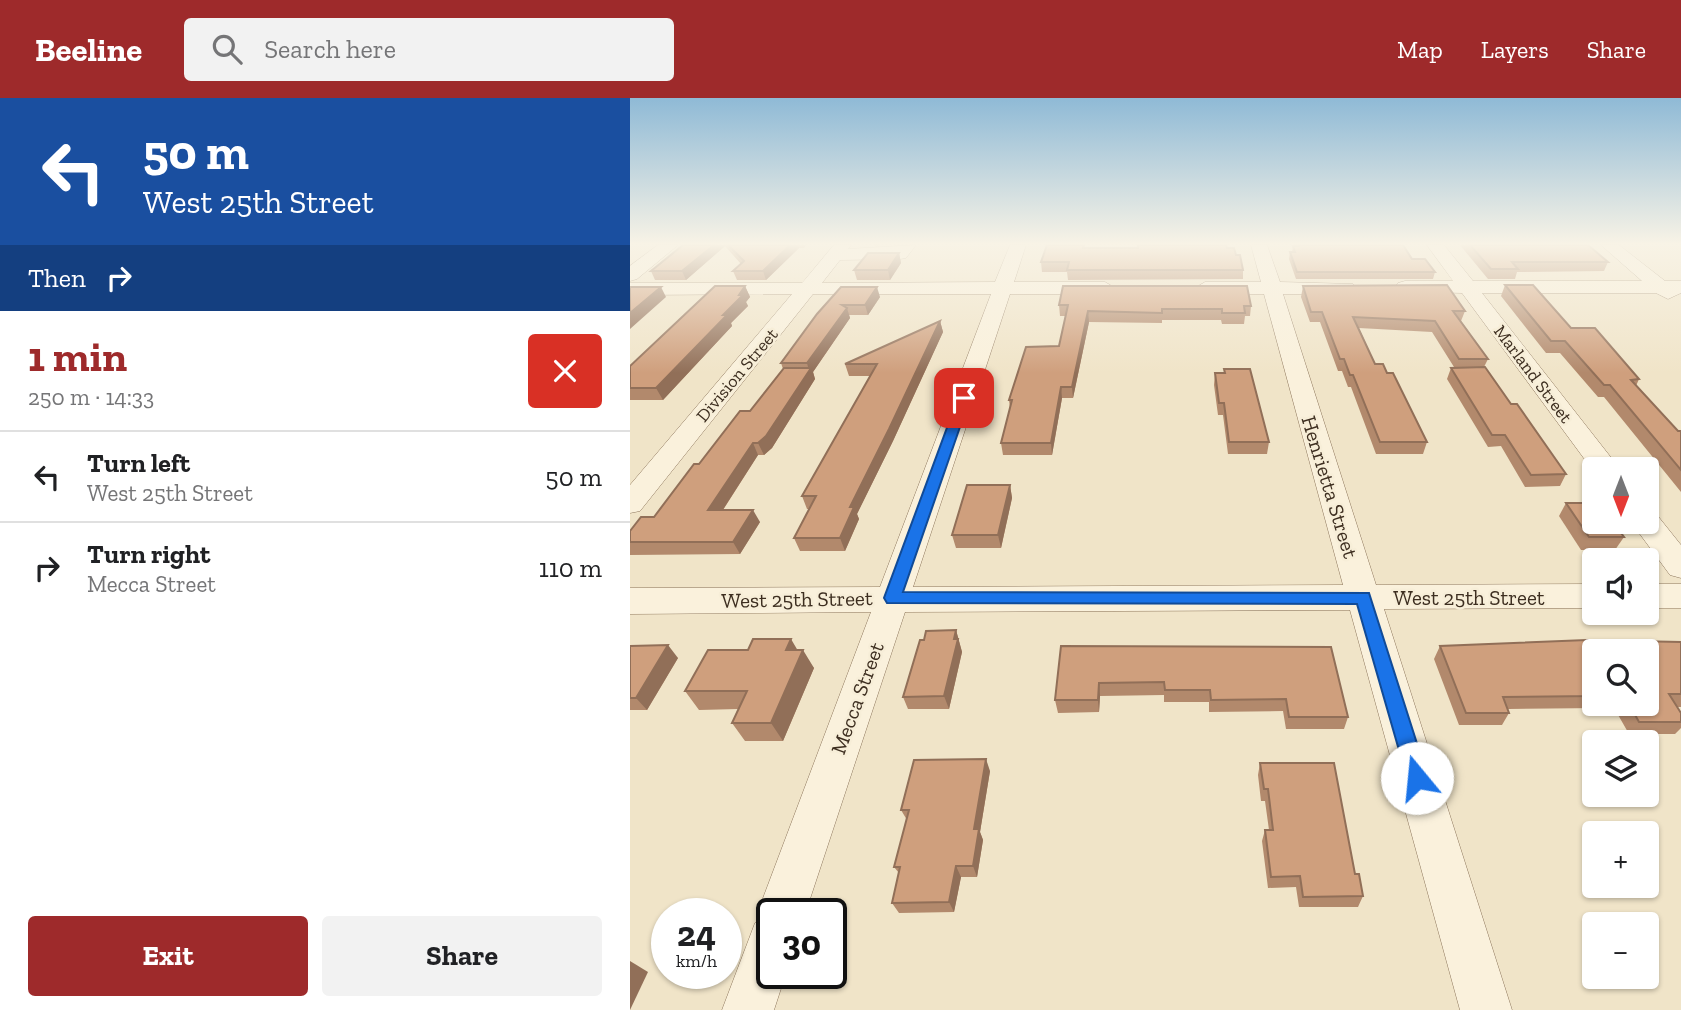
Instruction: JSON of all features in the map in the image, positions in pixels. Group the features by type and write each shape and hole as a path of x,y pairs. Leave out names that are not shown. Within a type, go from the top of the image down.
{"street":[{"path":"630,289 1131,288"},
{"path":"1185,288 1414,288"},
{"name":"Henrietta Street","path":"1272,288 1486,1010"},
{"name":"Marland Street","path":"1467,288 1597,457"},
{"path":"1662,288 1681,304"},
{"name":"Division Street","path":"630,504 808,289"},
{"name":"Mecca Street","path":"787,898 1003,289"},
{"path":"1655,534 1681,567"},
{"name":"West 25th Street","path":"630,601 1582,596"},
{"path":"1659,596 1681,596"},
{"path":"748,1010 756,987"}],"building":[{"path":"630,288 660,288 630,313"},
{"path":"713,288 744,288 739,295 743,295 723,315 727,315 656,388 630,388 630,366"},
{"path":"841,288 877,288 865,305 842,305 847,308 807,363 781,363"},
{"path":"1063,288 1247,288 1251,306 1244,306 1245,313 1222,313 1222,309 1162,309 1162,313 1088,311 1072,387 1061,387 1051,443 1001,443 1012,400 1009,400 1026,347 1059,346 1068,305 1059,305"},
{"path":"1303,288 1449,288 1465,311 1453,311 1488,359 1459,359 1435,321 1353,317 1375,364 1383,364 1387,373 1393,373 1427,442 1380,442 1353,375 1350,375 1344,359 1340,359 1322,312 1311,312"},
{"path":"1507,288 1535,288 1571,328 1595,328 1639,379 1631,380 1678,431 1681,431 1681,470 1610,385 1604,385 1565,341 1551,341"},
{"path":"940,321 850,507 854,507 840,538 794,538 816,496 802,496 877,364 845,364"},
{"path":"1485,367 1511,404 1517,404 1566,474 1531,475 1505,435 1492,435 1451,368"},
{"path":"784,368 811,368 766,436 758,443 753,443 708,510 753,510 733,542 630,542 630,531 641,517 654,517 694,464 699,464 740,411 750,411"},
{"path":"1224,369 1250,369 1269,442 1229,442 1224,403 1219,403 1215,373 1225,373"},
{"path":"967,485 1010,485 998,535 952,535"},
{"path":"1566,503 1582,503 1582,527"},
{"path":"1587,534 1622,534 1624,537 1589,537"},
{"path":"956,630 954,639 958,639 944,696 903,697 920,640 924,640 926,631"},
{"path":"753,639 791,639 786,650 803,650 771,723 732,723 747,691 685,691 708,650 748,650"},
{"path":"1582,640 1582,696 1503,697 1509,713 1466,713 1440,646"},
{"path":"1659,642 1681,642 1681,694 1669,694 1681,713 1681,722 1639,722 1636,716 1659,716"},
{"path":"668,645 636,698 630,698 630,646"},
{"path":"1061,646 1331,647 1348,717 1289,717 1286,699 1211,700 1210,690 1165,690 1164,682 1099,683 1098,700 1055,700"},
{"path":"986,759 974,829 979,829 973,866 956,866 949,902 892,903 900,867 894,867 909,810 901,810 914,760"},
{"path":"1260,763 1334,763 1355,874 1359,874 1363,896 1303,897 1300,876 1271,877 1265,830 1273,830 1268,789 1264,789"}],"route":[{"path":"964,398 892,598 1363,598 1417,778"}]}
